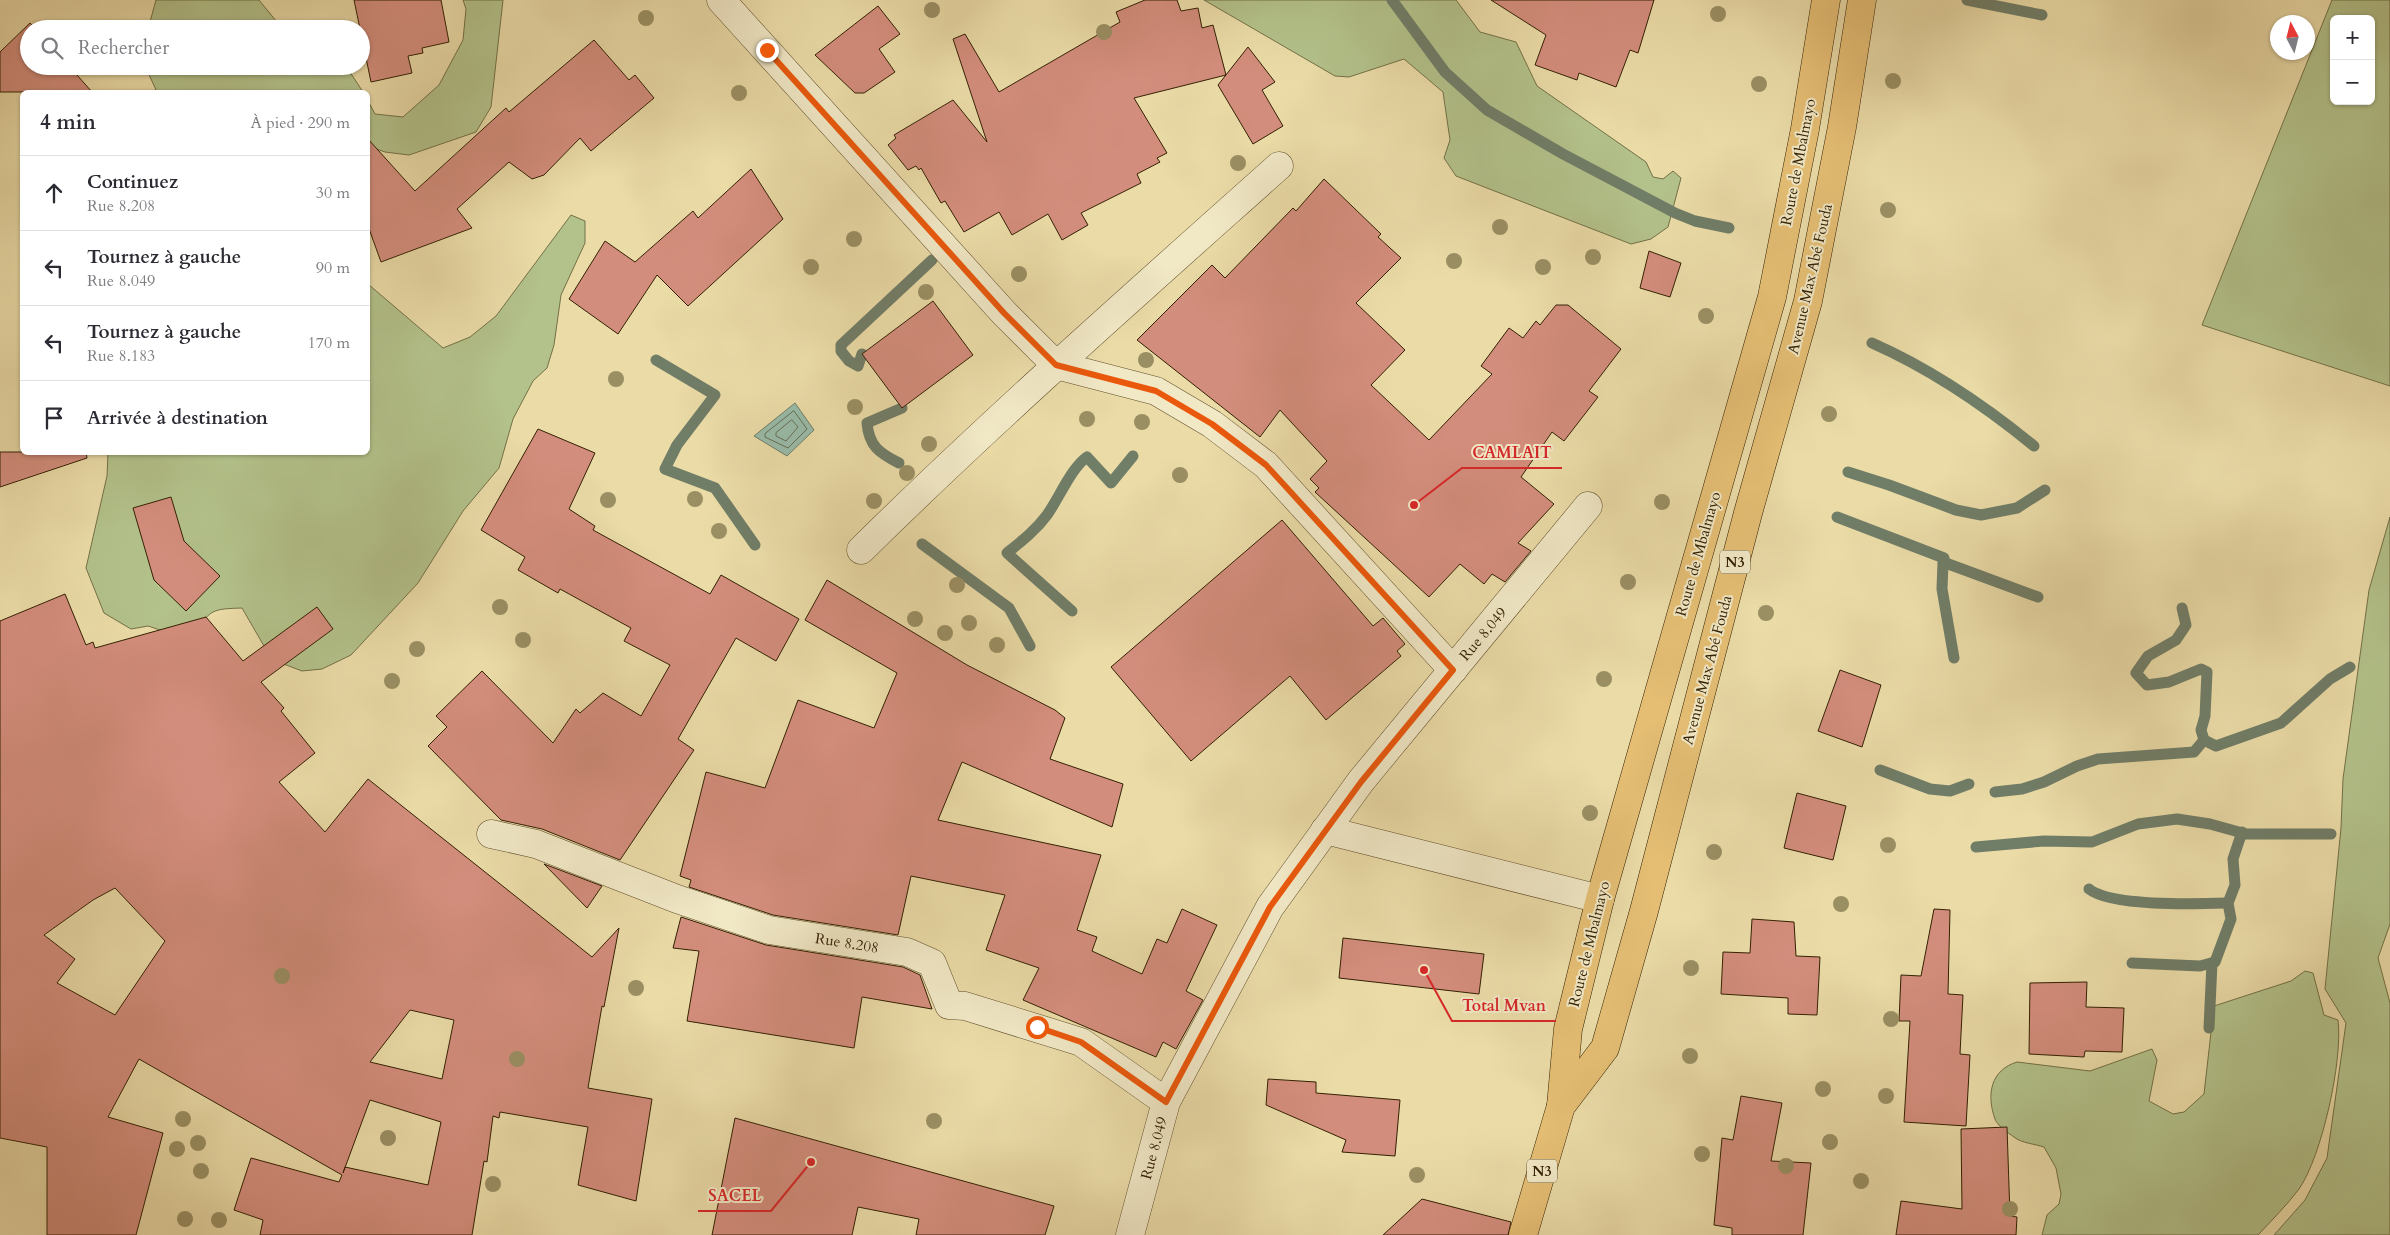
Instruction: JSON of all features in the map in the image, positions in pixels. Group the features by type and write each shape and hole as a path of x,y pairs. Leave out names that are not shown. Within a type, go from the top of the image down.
{"highway":[{"name":"Route de Mbalmayo","path":"1561,1106 1568,1029 1600,899 1772,297 1805,129 1826,0"},
{"name":"Avenue Max Abé Fouda","path":"1523,1235 1561,1106 1605,1048 1644,911 1748,513 1808,301 1842,127 1862,0"}],"street":[{"path":"721,0 1004,313 1056,365 1156,391 1212,424 1235,441 1266,465 1453,670"},
{"path":"861,550 923,488 1056,365 1279,166"},
{"name":"Rue 8.049","path":"1130,1235 1166,1102 1270,907 1361,782 1588,506"},
{"path":"1325,830 1600,899"},
{"name":"Rue 8.208","path":"491,834 536,844 677,899 769,930 906,952 932,963 949,1004 974,1009 1081,1042 1166,1102"}],"green space":[{"path":"156,0 259,0 275,20 150,20"},
{"path":"463,0 503,0 491,107 476,132 409,155 385,152 370,147 370,105 375,114 403,117 439,85 463,40 466,9"},
{"path":"1204,0 1456,0 1480,32 1516,42 1537,86 1646,162 1653,177 1663,179 1673,171 1681,178 1668,227 1651,239 1631,244 1456,176 1444,158 1450,140 1443,92 1404,59 1349,77 1335,76"},
{"path":"2332,0 2390,0 2390,386 2202,325 2308,60 2315,60 2315,42"},
{"path":"149,75 352,75 362,90 156,90"},
{"path":"571,215 585,221 585,243 561,295 554,345 547,368 533,381 513,419 499,468 463,511 418,583 351,655 322,669 302,671 281,663 264,646 242,608 213,612 204,620 195,635 170,641 160,630 148,626 131,629 104,613 86,568 107,476 108,455 370,455 370,286 443,348 470,337 496,316"},
{"path":"2390,517 2390,924 2378,958 2390,1003 2390,1235 2274,1235 2305,1200 2327,1158 2346,1023 2325,989 2341,828 2343,779 2369,590"},
{"path":"2305,971 2313,973 2324,1015 2338,1020 2339,1037 2334,1082 2323,1132 2307,1174 2299,1189 2258,1235 2042,1235 2047,1215 2059,1204 2061,1194 2056,1168 2044,1147 2017,1139 2003,1129 1996,1121 1992,1110 1991,1092 1996,1077 2001,1071 2017,1062 2090,1071 2152,1049 2157,1060 2149,1101 2173,1114 2184,1112 2204,1094 2214,1006 2291,981"}],"water":[{"path":"795,403 814,430 787,456 754,436"}],"building":[{"path":"354,0 441,0 449,42 422,48 423,53 408,56 412,73 371,82 370,20 358,20"},
{"path":"1145,0 1177,0 1181,11 1198,8 1202,28 1213,25 1226,75 1134,98 1167,153 1157,158 1160,162 1137,174 1141,183 1081,213 1088,225 1062,240 1048,214 1012,235 999,212 964,232 945,201 941,203 921,168 919,170 916,166 908,170 888,145 896,138 894,135 953,100 987,142 953,39 965,34 999,92 1120,22 1116,12"},
{"path":"1491,0 1654,0 1638,53 1630,50 1616,87 1579,73 1577,80 1535,65 1546,35"},
{"path":"878,6 900,34 879,49 895,72 864,93 855,93 815,55"},
{"path":"20,33 20,75 77,75 90,90 20,90 20,92 0,92 0,52"},
{"path":"594,40 629,80 635,75 654,98 591,151 580,138 544,175 532,179 509,162 457,209 472,228 381,262 370,232 370,141 415,191 506,108 509,112"},
{"path":"1248,47 1275,82 1262,90 1283,126 1253,144 1218,85"},
{"path":"751,169 783,219 688,306 657,275 618,334 569,299 605,241 635,262 693,211 698,218"},
{"path":"1324,179 1381,234 1378,237 1401,258 1356,303 1405,350 1371,385 1429,440 1492,374 1481,366 1509,328 1523,338 1536,321 1540,325 1556,305 1568,305 1621,349 1589,391 1598,397 1564,441 1552,432 1521,477 1554,504 1518,543 1531,551 1505,582 1492,574 1484,584 1460,564 1429,597 1315,492 1319,488 1310,479 1327,461 1280,410 1260,437 1137,340 1212,265 1225,278 1293,208 1296,211"},
{"path":"1649,251 1681,263 1670,297 1640,288"},
{"path":"933,301 973,355 902,408 862,354"},
{"path":"538,429 595,453 569,509 595,526 593,530 710,594 721,575 799,619 776,661 736,638 678,739 694,750 620,860 542,829 501,820 428,746 447,727 436,716 482,671 553,743 576,709 580,713 603,693 641,716 670,665 624,641 631,628 560,589 558,593 518,570 525,557 481,530"},
{"path":"0,452 20,452 20,455 86,455 87,458 0,487"},
{"path":"171,497 184,541 220,576 186,611 154,580 133,508"},
{"path":"1282,520 1373,626 1383,618 1405,644 1397,651 1401,656 1326,720 1290,676 1191,761 1111,667"},
{"path":"827,580 967,665 1055,710 1065,718 1050,759 1123,784 1112,827 962,762 938,820 1101,855 1077,930 1097,937 1092,951 1142,974 1157,939 1167,943 1182,909 1217,925 1186,991 1203,1000 1176,1049 1163,1042 1156,1057 1023,1000 1039,968 986,950 1005,895 911,876 898,935 773,915 689,887 691,880 680,876 706,772 765,788 798,700 874,728 897,673 805,620"},
{"path":"65,594 86,645 93,642 95,648 206,617 243,661 317,607 333,629 261,682 284,708 281,711 315,753 279,782 325,832 368,779 592,957 619,928 604,1007 602,1006 588,1088 652,1099 636,1201 578,1185 588,1127 500,1112 499,1118 493,1116 487,1162 484,1161 472,1235 260,1235 263,1220 234,1210 251,1158 339,1182 342,1175 139,1059 108,1117 163,1133 136,1235 47,1235 47,1147 0,1138 0,621","holes":["115,888 165,941 115,1015 57,983 75,959 44,935 93,900","410,1010 454,1020 442,1079 370,1062","370,1100 441,1122 428,1185 345,1167"]},
{"path":"1840,670 1881,685 1862,747 1818,731"},
{"path":"1797,793 1846,806 1833,860 1784,848"},
{"path":"544,864 602,886 587,908"},
{"path":"1934,909 1950,910 1948,994 1963,995 1960,1054 1970,1055 1966,1126 1904,1122 1910,1021 1899,1021 1901,975 1921,976"},
{"path":"681,917 766,945 903,967 920,975 932,1009 862,997 854,1048 687,1021 699,951 673,948"},
{"path":"1752,919 1794,922 1796,956 1820,957 1817,1015 1788,1014 1788,998 1721,994 1723,952 1750,953"},
{"path":"1343,938 1484,954 1479,994 1339,978"},
{"path":"2087,982 2086,1007 2124,1008 2122,1052 2085,1051 2084,1057 2029,1054 2030,983"},
{"path":"1268,1079 1316,1082 1316,1093 1400,1100 1395,1156 1342,1152 1346,1140 1266,1105"},
{"path":"1741,1096 1782,1103 1771,1161 1811,1163 1803,1235 1732,1235 1732,1228 1714,1225 1722,1138 1733,1140"},
{"path":"735,1118 1054,1206 1045,1235 916,1235 919,1219 858,1207 852,1235 712,1235"},
{"path":"2007,1127 2010,1216 2017,1217 2016,1235 1896,1235 1901,1201 1962,1209 1961,1129"},
{"path":"1422,1199 1511,1222 1508,1235 1383,1235"}],"waterway":[{"path":"1392,0 1445,72 1487,110 1563,154 1675,213 1695,221 1729,228"},
{"path":"1967,0 2042,15"},
{"path":"862,354 858,366 849,361 841,351 841,345 932,260"},
{"path":"1872,343 1936,376 1996,416 2034,446"},
{"path":"656,360 715,395 677,445 665,469 715,488 755,545"},
{"path":"899,463 876,448 870,438 867,423 902,408"},
{"path":"1072,611 1007,553 1043,520 1071,475 1087,457 1111,483 1133,456"},
{"path":"1848,472 1956,510 1981,515 2017,508 2045,490"},
{"path":"1837,517 1944,558"},
{"path":"922,544 1009,608 1030,646"},
{"path":"1954,658 1942,589 1943,562 2038,597"},
{"path":"2182,608 2186,625 2176,640 2148,656 2136,673 2147,685 2169,682 2201,669 2207,672 2205,716 2201,730 2204,740"},
{"path":"2204,740 2216,746 2281,723 2330,679 2350,667"},
{"path":"1995,792 2022,789 2044,782 2077,766 2098,759 2194,752 2204,740"},
{"path":"1880,770 1930,789 1950,791 1969,784"},
{"path":"1976,847 2044,841 2092,842 2138,824 2177,819 2210,824 2246,834 2331,834"},
{"path":"2132,963 2200,966 2215,962 2231,919 2228,903 2235,885 2233,859 2242,832"},
{"path":"2089,889 2100,895 2135,902 2176,904 2228,903"},
{"path":"2209,1028 2212,963"}],"place":[{"name":"CAMLAIT","path":"1414,505"},
{"name":"Total Mvan","path":"1424,970"},
{"name":"SACEL","path":"811,1162"}],"route":[{"path":"767,50 1004,313 1056,365 1156,391 1212,424 1266,465 1453,670 1361,782 1270,907 1166,1102 1081,1042 1037,1027"}]}
